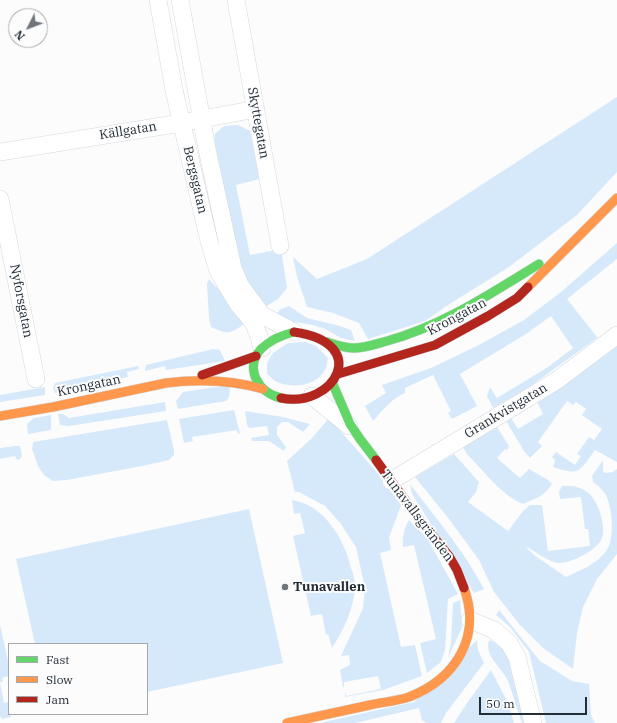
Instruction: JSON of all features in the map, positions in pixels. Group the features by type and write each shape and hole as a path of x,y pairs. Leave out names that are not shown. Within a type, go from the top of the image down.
{"street":[{"name":"Bergsgatan","path":"158,0 174,90 209,242 218,270 238,304 253,322 259,336 259,352"},
{"name":"Bergsgatan","path":"180,0 201,119 232,268 240,285 262,315 294,332"},
{"name":"Skyttegatan","path":"236,0 280,246"},
{"name":"Källgatan","path":"0,152 181,123 256,109"},
{"name":"Krongatan","path":"338,374 435,345 461,332 516,298 617,198"},
{"name":"Nyforsgatan","path":"0,199 36,379"},
{"name":"Krongatan","path":"327,342 340,347 361,348 397,339 453,316 567,247"},
{"path":"294,332 316,336 327,342 335,350 339,362 338,374 332,382 312,396 298,400 288,399 271,394 262,389 256,381 253,363 259,352 277,337 294,332"},
{"name":"Grankvistgatan","path":"391,481 556,381 617,335"},
{"name":"Krongatan","path":"0,416 53,407 184,380 230,366 259,352"},
{"name":"Krongatan","path":"184,380 233,381 262,389"},
{"name":"Tunavallsgränden","path":"287,723 408,697 424,691 439,682 453,669 462,654 468,637 470,620 466,598 457,570 447,554 409,506 352,428 332,382"},
{"name":"Tunavallsgränden","path":"312,396 352,428"},
{"path":"470,620 494,630 509,643 517,657 533,723"}],"shaded area":[{"path":"617,97 617,172 577,215 509,267 425,321 368,339 359,323 333,313 307,307 297,277 293,257 317,279 367,259"},
{"path":"238,125 250,131 260,179 236,185 250,255 281,249 287,288 278,299 265,307 244,280 213,148 215,134 224,126"},
{"path":"617,243 617,259 567,299 597,338 528,388 493,408 487,396 490,387 497,398 548,367 573,348 551,316 526,334 460,374 477,406 452,419 448,413 451,411 433,375 405,388 405,393 391,402 373,421 365,406 386,393 382,385 431,368 477,346 524,320 561,292"},
{"path":"209,279 216,287 223,289 247,322 234,331 222,332 211,327 207,284"},
{"path":"289,306 307,318 351,330 355,341 341,338 325,329 313,325 281,320 274,316 281,309"},
{"path":"306,342 316,346 328,358 326,368 317,379 304,384 290,385 277,382 267,374 267,363 273,353 288,343"},
{"path":"617,346 617,462 595,450 578,470 569,471 553,467 555,460 552,457 556,452 575,465 581,456 577,454 589,437 594,440 602,429 582,415 586,409 576,402 573,405 567,401 538,442 542,446 530,458 524,451 506,421 511,418 518,429 543,414 537,402"},
{"path":"213,349 220,350 225,361 166,370 165,366 145,371 146,365"},
{"path":"138,366 139,369 127,372 128,377 55,393 53,388 55,383"},
{"path":"229,385 230,392 226,401 178,409 176,401 183,392"},
{"path":"45,387 45,395 0,402 0,395"},
{"path":"165,402 166,411 69,426 60,425 58,414 63,414 69,418"},
{"path":"234,410 240,433 238,434 237,430 192,437 193,441 184,443 179,419"},
{"path":"245,411 283,417 310,424 303,432 288,422 282,422 277,427 277,435 286,447 284,451 269,441 252,441 251,438 269,435 267,426 249,428 247,425"},
{"path":"51,415 51,430 28,434 27,424 34,418"},
{"path":"329,418 374,469 401,505 389,538 391,550 380,553 401,647 415,645 422,676 383,690 345,697 345,691 346,696 381,689 378,676 344,682 343,687 340,670 350,665 349,655 341,656 363,608 365,588 356,547 341,524 325,506 299,492 295,492 287,461 313,437"},
{"path":"167,420 174,455 169,460 147,465 67,480 53,481 44,475 38,466 32,449 33,442"},
{"path":"497,427 509,446 507,450 505,449 497,458 520,478 529,469 552,484 546,492 539,497 523,504 515,500 500,489 467,454 463,447"},
{"path":"20,446 22,456 20,459 17,460 15,456 0,459 0,448"},
{"path":"454,454 479,482 476,492 468,502 508,531 523,511 530,505 542,505 548,551 590,546 588,529 585,529 581,497 560,499 559,492 562,486 571,486 578,487 590,494 600,512 603,527 602,538 595,547 576,559 558,563 545,558 525,546 534,555 566,577 594,563 603,555 610,545 612,523 610,507 606,495 593,482 592,476 603,460 603,471 605,473 613,472 617,469 617,554 597,579 583,607 577,633 573,669 543,648 520,625 494,592 479,560 449,519 415,477"},
{"path":"410,484 459,548 484,589 474,593 412,494"},
{"path":"292,500 303,503 314,509 331,525 343,545 355,581 353,602 350,611 341,634 332,648 328,634 326,635 322,614 311,616 293,536 305,533 300,513 294,514"},
{"path":"249,509 283,663 148,692 148,643 35,643 16,559"},
{"path":"409,520 427,538 458,594 448,599 445,650 441,662 427,673 420,643 436,639 414,545 403,547 404,533"},
{"path":"460,600 462,627 448,658 451,642 453,603"},
{"path":"499,610 540,661 572,681 589,684 591,715 595,723 546,723 529,652 510,627 496,615"},
{"path":"0,625 8,661 8,676 2,678 3,681 0,683"},
{"path":"477,640 478,650 484,663 446,713 441,723 426,723 422,720 419,708 355,723 319,723 414,702"},
{"path":"489,640 497,643 508,653 527,723 522,723 508,681 491,657 488,646"},
{"path":"491,670 508,703 514,723 454,723 467,703"},
{"path":"0,683 4,703 8,702 8,715 10,715 11,717 2,719 0,716"}],"traffic: fast":[{"path":"327,342 343,347 358,348 375,345 407,335 465,308 539,264"},
{"path":"281,398 266,391 260,385 256,379 254,364 256,356 268,343 276,338 294,332"},
{"path":"332,382 350,424 376,460"}],"traffic: slow":[{"path":"528,287 617,198"},
{"path":"0,416 53,407 166,383 215,381 263,389"},
{"path":"287,723 409,697 440,679 451,668 467,640 469,606 464,588"}],"traffic: jam":[{"path":"338,374 435,345 517,298 528,287"},
{"path":"281,398 300,399 316,394 329,385 337,373 339,361 333,348 318,338 294,332"},
{"path":"202,375 256,356"},
{"path":"376,460 413,511 449,556 457,570 464,588"}],"place":[{"name":"Tunavallen","path":"285,587"}]}
